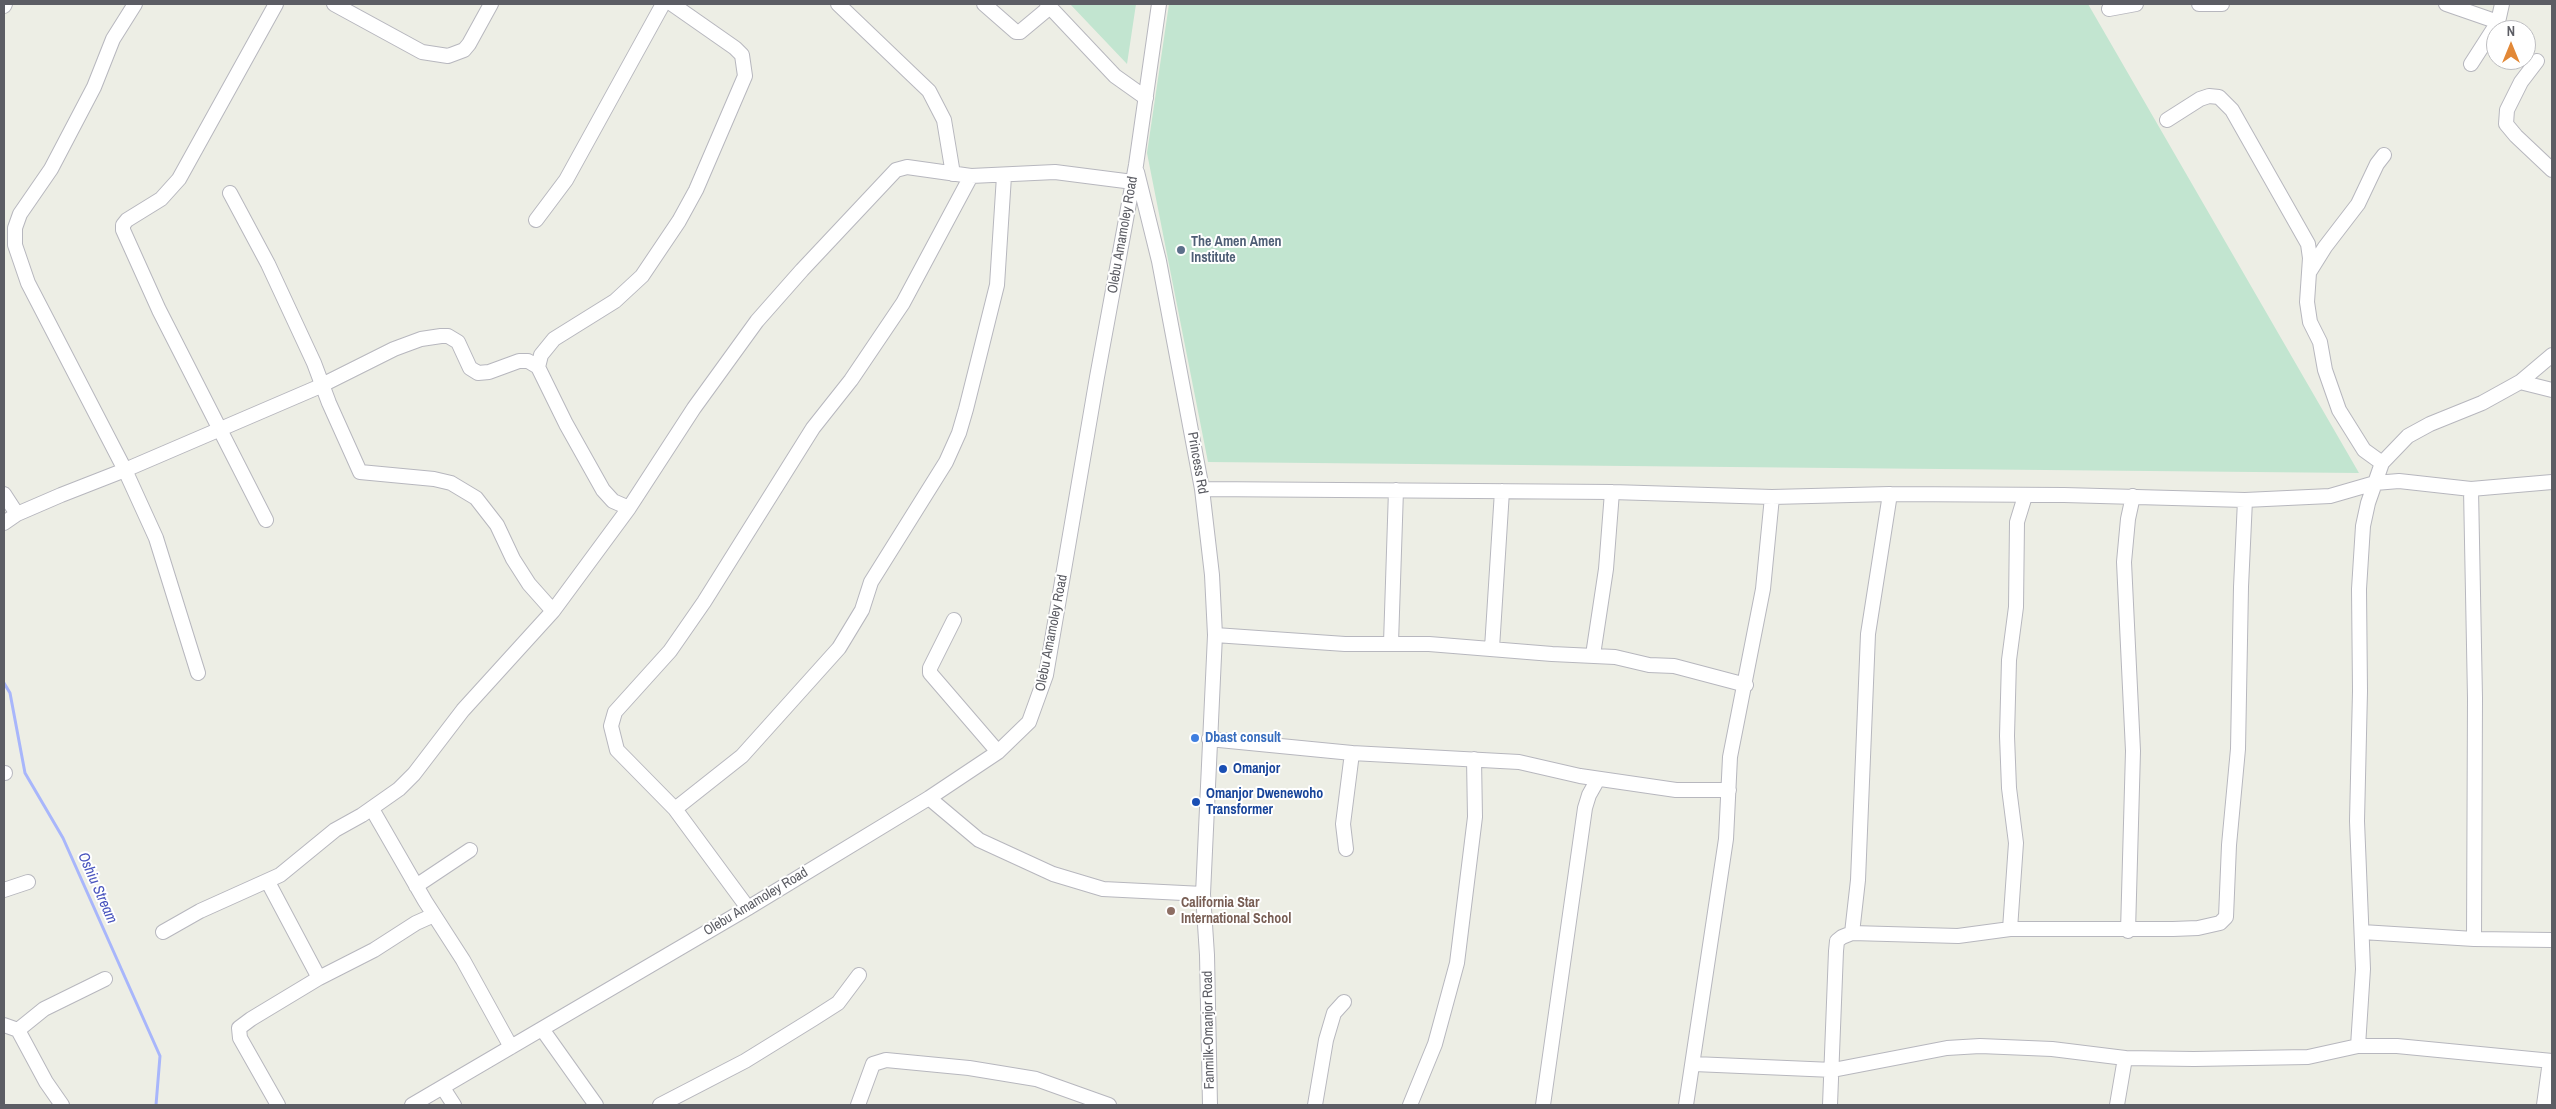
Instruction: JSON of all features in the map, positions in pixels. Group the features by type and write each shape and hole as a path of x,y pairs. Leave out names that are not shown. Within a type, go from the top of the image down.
{"street":[{"path":"135,4 113,39 94,87 55,160 20,214 15,228 15,245 28,283 125,470 156,538 198,673"},
{"path":"266,520 159,310 123,230 123,224 161,199 179,178 276,4"},
{"path":"334,4 422,52 448,56 464,50 491,4"},
{"path":"536,220 566,180 663,4"},
{"path":"538,367 541,355 554,339 616,301 642,276 680,221 696,190 745,76 742,55 735,48 672,4"},
{"path":"838,4 929,91 944,120 953,174"},
{"path":"984,4 1016,32 1020,32 1049,6 1115,76 1146,98"},
{"name":"Olebu Amamoley Road","path":"412,1105 542,1029 594,996 748,908 929,798 998,752 1028,722 1046,675 1096,377 1136,166 1159,4"},
{"path":"2109,9 2136,4"},
{"path":"2199,4 2222,4"},
{"path":"2446,4 2492,20"},
{"path":"2498,20 2502,4"},
{"path":"2471,64 2486,41"},
{"path":"2537,61 2521,82 2508,110 2506,124 2552,170"},
{"path":"2167,120 2200,99 2209,96 2219,97 2232,110 2308,244 2310,258 2307,302 2310,322 2320,342 2325,370 2339,410 2364,450 2382,463"},
{"path":"2308,274 2325,247 2358,204 2377,164 2384,155"},
{"name":"Princess Rd","path":"1136,166 1159,261 1202,489 1212,575 1215,635 1207,765 1208,798 1203,894"},
{"path":"163,932 200,911 268,882 306,856 335,830 372,809 399,789 414,774 463,710 553,611 629,508 694,408 757,321 889,176 907,167 971,176 1004,176 1056,172 1133,182"},
{"path":"748,908 675,809 617,750 611,726 615,712 670,651 704,602 813,428 851,380 903,304 971,176"},
{"path":"675,809 742,756 839,648 862,610 871,582 946,462 964,417 997,285 1004,176"},
{"path":"230,192 268,264 360,472 434,479 451,483 476,498 497,525 513,559 529,584 553,611"},
{"path":"4,523 17,514 220,430 394,349 434,336 448,336 458,342 470,368 478,373 490,372 519,361 528,361 538,367 566,424 603,490 613,501 629,508"},
{"path":"2358,1046 2362,997 2362,932 2358,890 2357,821 2360,691 2359,590 2363,526 2375,483 2382,463 2398,444 2430,424 2482,403 2520,382 2552,355"},
{"path":"2520,382 2552,390"},
{"path":"1202,489 1612,492 1772,497 1890,494 2134,496 2245,500 2330,496 2375,483 2408,482 2471,488 2552,482"},
{"path":"2471,488 2475,698 2474,939"},
{"path":"1391,643 1396,490"},
{"path":"1492,648 1502,491"},
{"path":"1593,655 1606,569 1612,492"},
{"path":"4,494 17,514"},
{"path":"1852,934 1858,880 1868,634 1890,494"},
{"path":"2010,928 2016,843 2008,779 2009,660 2016,607 2017,522 2025,496"},
{"path":"2128,931 2133,751 2124,562 2128,519 2134,496"},
{"path":"1686,1105 1694,1064 1726,839 1730,757 1746,685 1763,589 1772,497"},
{"path":"1830,1105 1838,941 1842,937 1852,934 1958,936 2010,928 2128,931 2198,928 2220,923 2226,917 2229,845 2238,749 2241,587 2245,500"},
{"path":"954,620 930,668 930,672 998,752"},
{"path":"1215,635 1345,644 1391,643 1492,648 1552,654 1615,657 1649,665 1674,666 1746,685"},
{"path":"1209,739 1352,753 1519,762 1598,779 1676,790 1729,790"},
{"path":"1346,849 1343,824 1352,753"},
{"path":"1410,1105 1435,1044 1457,964 1475,817 1474,759"},
{"path":"1543,1105 1585,808 1589,795 1598,779"},
{"path":"929,798 979,840 1053,874 1102,888 1203,894"},
{"path":"372,809 416,886 462,960 511,1047"},
{"path":"416,886 470,850"},
{"path":"4,890 28,882"},
{"path":"268,882 319,978"},
{"name":"Fanmilk-Omanjor Road","path":"1203,894 1207,955 1210,1105"},
{"path":"278,1105 240,1038 240,1028 251,1019 319,978 374,950 416,923 434,915"},
{"path":"2362,932 2474,939 2552,940"},
{"path":"660,1105 745,1061 838,1003 859,975"},
{"path":"18,1030 44,1009 105,979"},
{"path":"1315,1105 1326,1040 1334,1013 1344,1002"},
{"path":"4,1025 18,1030 46,1082 62,1105"},
{"path":"542,1029 596,1105"},
{"path":"1694,1064 1833,1070 1947,1048 1980,1046 2052,1049 2125,1058 2194,1059 2308,1057 2358,1046 2397,1046 2551,1061 2544,1105"},
{"path":"2117,1105 2125,1058"},
{"path":"858,1105 874,1064 886,1060 969,1068 1036,1079 1109,1105"},
{"path":"443,1088 454,1105"}],"green space":[{"path":"1070,4 1136,4 1127,64"},
{"path":"1169,4 2088,4 2359,473 1208,462 1147,153"}],"waterway":[{"name":"Oshiu Stream","path":"4,683 10,693 25,773 63,838 160,1056 156,1105"}],"place":[{"name":"The Amen Amen Institute","path":"1181,250"},
{"name":"Dbast consult","path":"1195,738"},
{"name":"Omanjor","path":"1223,769"},
{"name":"Omanjor Dwenewoho Transformer","path":"1196,802"},
{"name":"California Star International School","path":"1171,911"}]}
